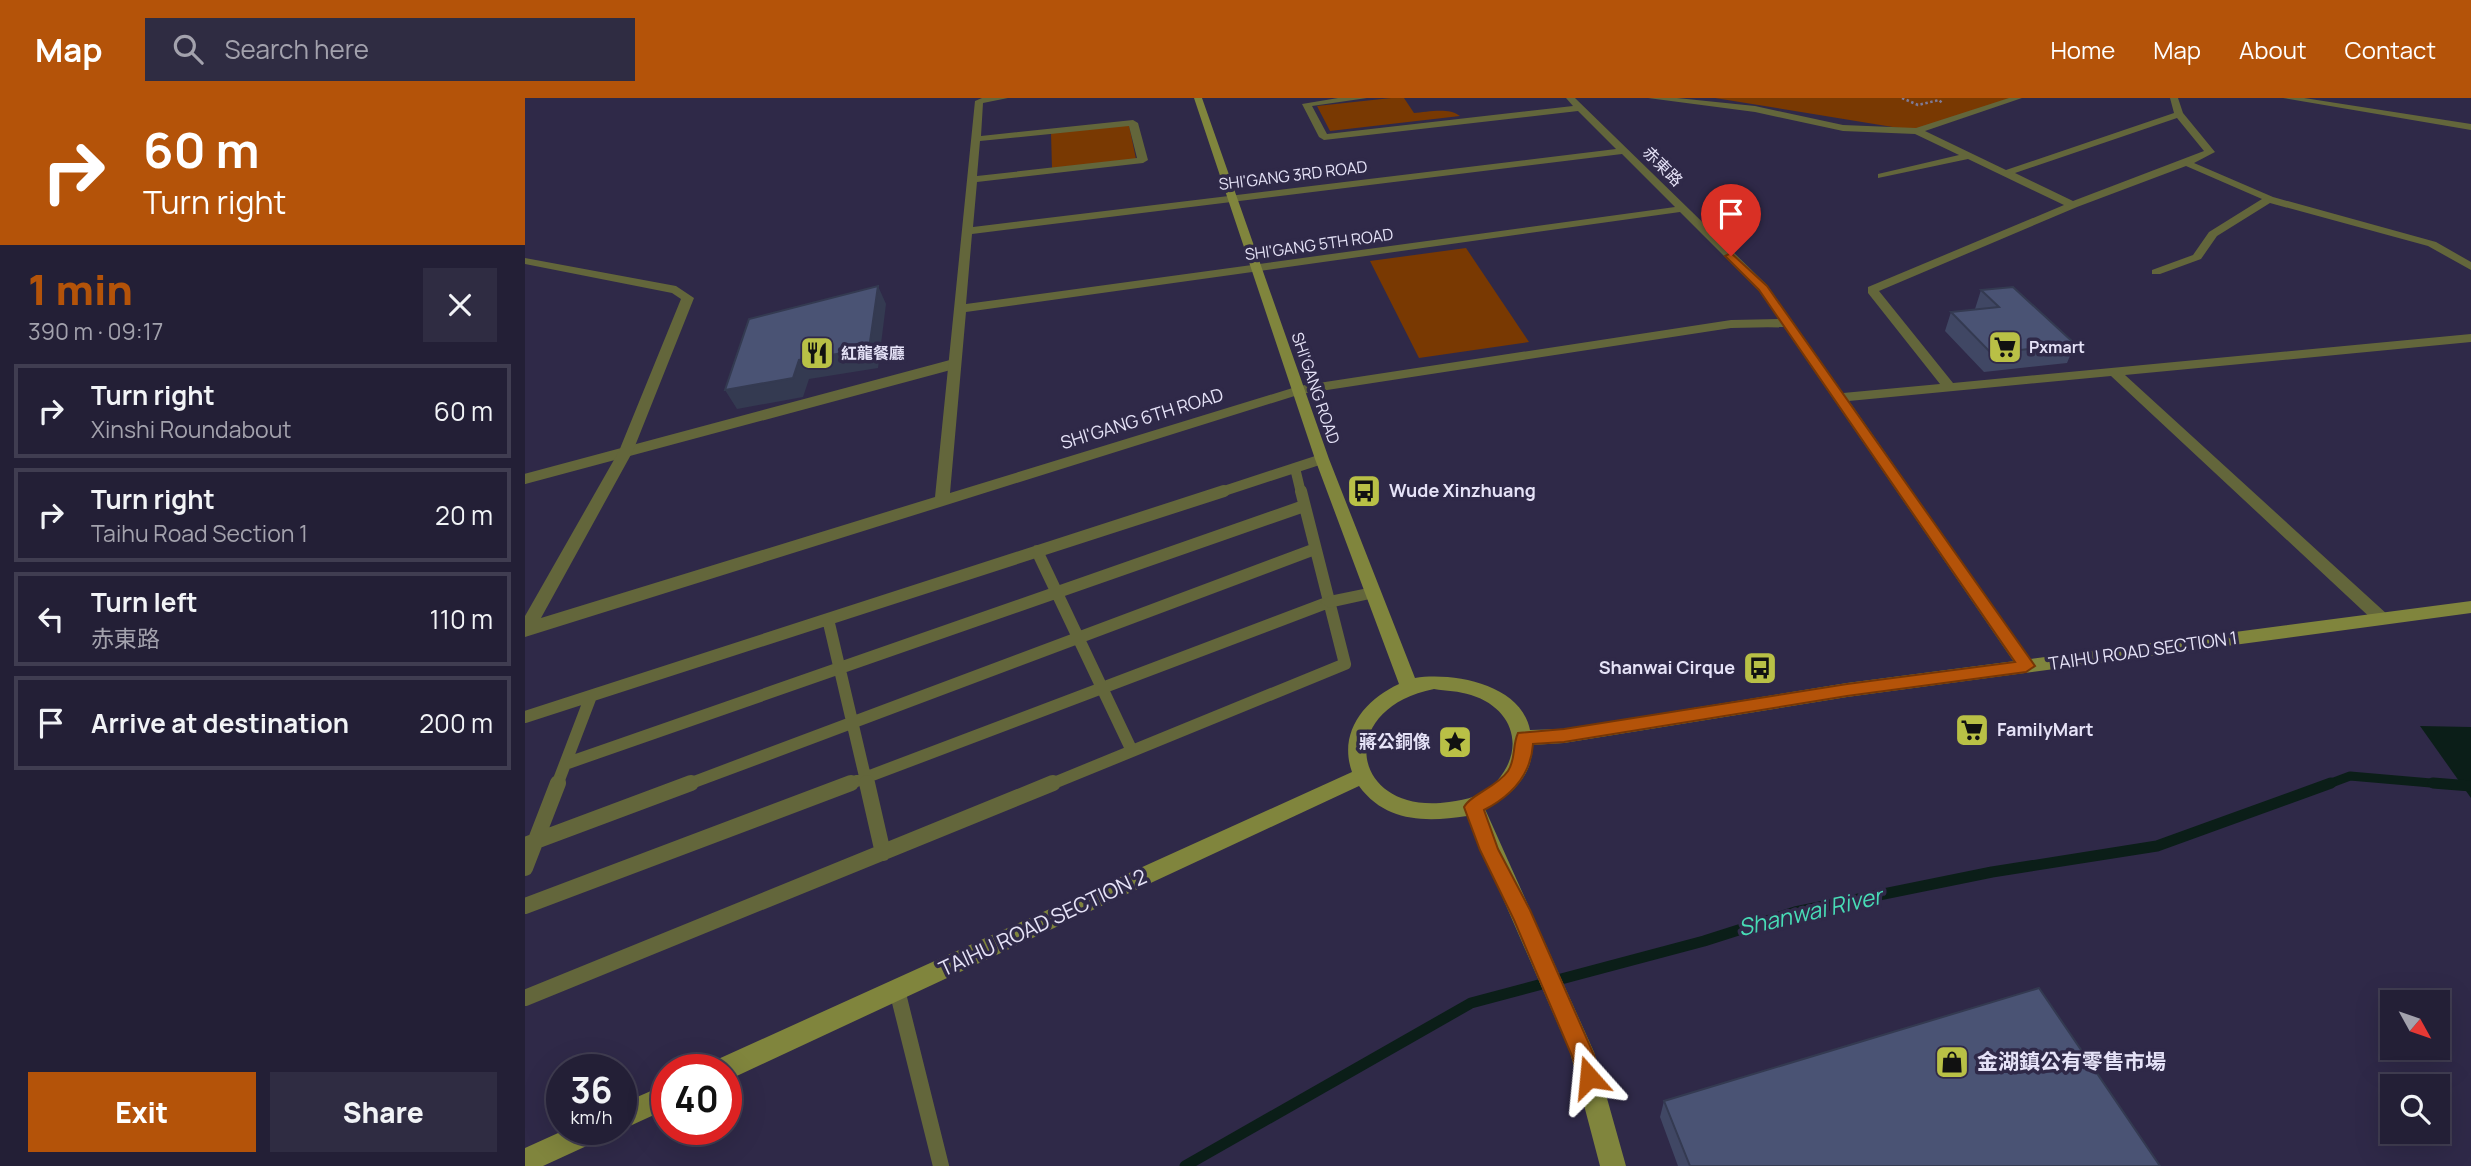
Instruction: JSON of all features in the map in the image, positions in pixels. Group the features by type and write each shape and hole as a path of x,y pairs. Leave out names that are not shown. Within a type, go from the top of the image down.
{"street":[{"path":"942,500 979,101 1004,98"},
{"name":"SHI'GANG ROAD","path":"1198,98 1322,459 1409,687"},
{"path":"1363,98 1306,104 1324,136 1575,103"},
{"path":"1652,98 1755,109 1843,128 1917,131 2018,98"},
{"path":"1950,388 1872,290 2073,205 2210,152 2179,114 2174,98"},
{"path":"2287,98 2471,127"},
{"name":"赤東路","path":"1575,103 1763,288 2026,666"},
{"path":"2006,173 2179,114"},
{"path":"971,180 1143,160 1133,123 975,139"},
{"path":"1917,131 2073,205"},
{"name":"SHI'GANG 3RD ROAD","path":"967,231 1623,151"},
{"path":"1882,176 1967,156"},
{"path":"2186,163 2257,192 2269,200 2432,244 2471,267"},
{"path":"2156,272 2197,257 2213,234 2269,200"},
{"name":"SHI'GANG 5TH ROAD","path":"960,309 1682,209"},
{"path":"525,261 676,290 688,298 626,452 525,630"},
{"name":"SHI'GANG 6TH ROAD","path":"525,630 1299,390 1731,324 1787,323"},
{"path":"1839,398 2471,338"},
{"path":"2114,372 2382,619"},
{"path":"1329,602 1373,593"},
{"name":"TAIHU ROAD SECTION 1","path":"1524,738 1564,736 1847,690 2471,607"},
{"path":"1434,682 1460,682 1483,689 1503,701 1518,718 1524,738 1523,758 1513,778 1496,795 1473,807 1448,813 1421,813 1396,806 1376,793 1362,776 1355,756 1358,734 1369,714 1386,698 1409,687 1434,682"},
{"name":"TAIHU ROAD SECTION 2","path":"742,1061 1362,776"},
{"path":"1473,807 1489,850 1523,917 1583,1055 1613,1166"},
{"path":"525,1161 560,1145"}],"lane":[{"path":"525,478 954,364"},
{"path":"525,718 1322,459"},
{"path":"525,998 1345,664 1295,468"},
{"path":"565,764 1304,506"},
{"path":"530,844 1315,549"},
{"path":"1037,551 1132,751"},
{"path":"525,905 1329,602"},
{"path":"828,619 883,853"},
{"path":"525,868 530,844 591,696"},
{"path":"897,990 940,1166"}],"path":[{"path":"1934,98 1938,100"}],"shaded area":[{"path":"1404,98 1414,113 1444,111 1460,116 1330,131 1317,106"},
{"path":"1715,98 2017,98 1917,131"},
{"path":"1129,125 1136,159 1052,168 1051,133"},
{"path":"1466,248 1529,342 1419,358 1370,261"},
{"path":"2420,726 2471,727 2471,798"}],"building":[{"path":"878,286 869,349 799,360 793,378 725,390 749,319"},
{"path":"2013,287 2075,344 1991,353 1951,312 1999,307 1981,290"},
{"name":"金湖鎮公有零售市場","path":"2039,988 2160,1166 1690,1166 1664,1101"}],"waterway":[{"name":"Shanwai River","path":"2326,785 2350,776 2454,785"},
{"name":"Shanwai River","path":"1185,1166 1471,1003 1704,941 1795,912 1992,872 2157,846 2331,783"},
{"name":"Shanwai River","path":"2433,783 2471,786"}],"place":[{"name":"Pxmart","path":"2005,347"},
{"name":"紅龍餐廳","path":"817,353"},
{"name":"Wude Xinzhuang","path":"1364,491"},
{"name":"Shanwai Cirque","path":"1760,668"},
{"name":"FamilyMart","path":"1972,730"},
{"name":"蔣公銅像","path":"1455,742"},
{"name":"金湖鎮公有零售市場","path":"1952,1062"}],"route":[{"path":"1589,1077 1583,1055 1523,917 1489,850 1473,807 1496,795 1513,778 1523,758 1524,738 1564,736 1847,690 2026,666 1763,288 1731,256"}]}
